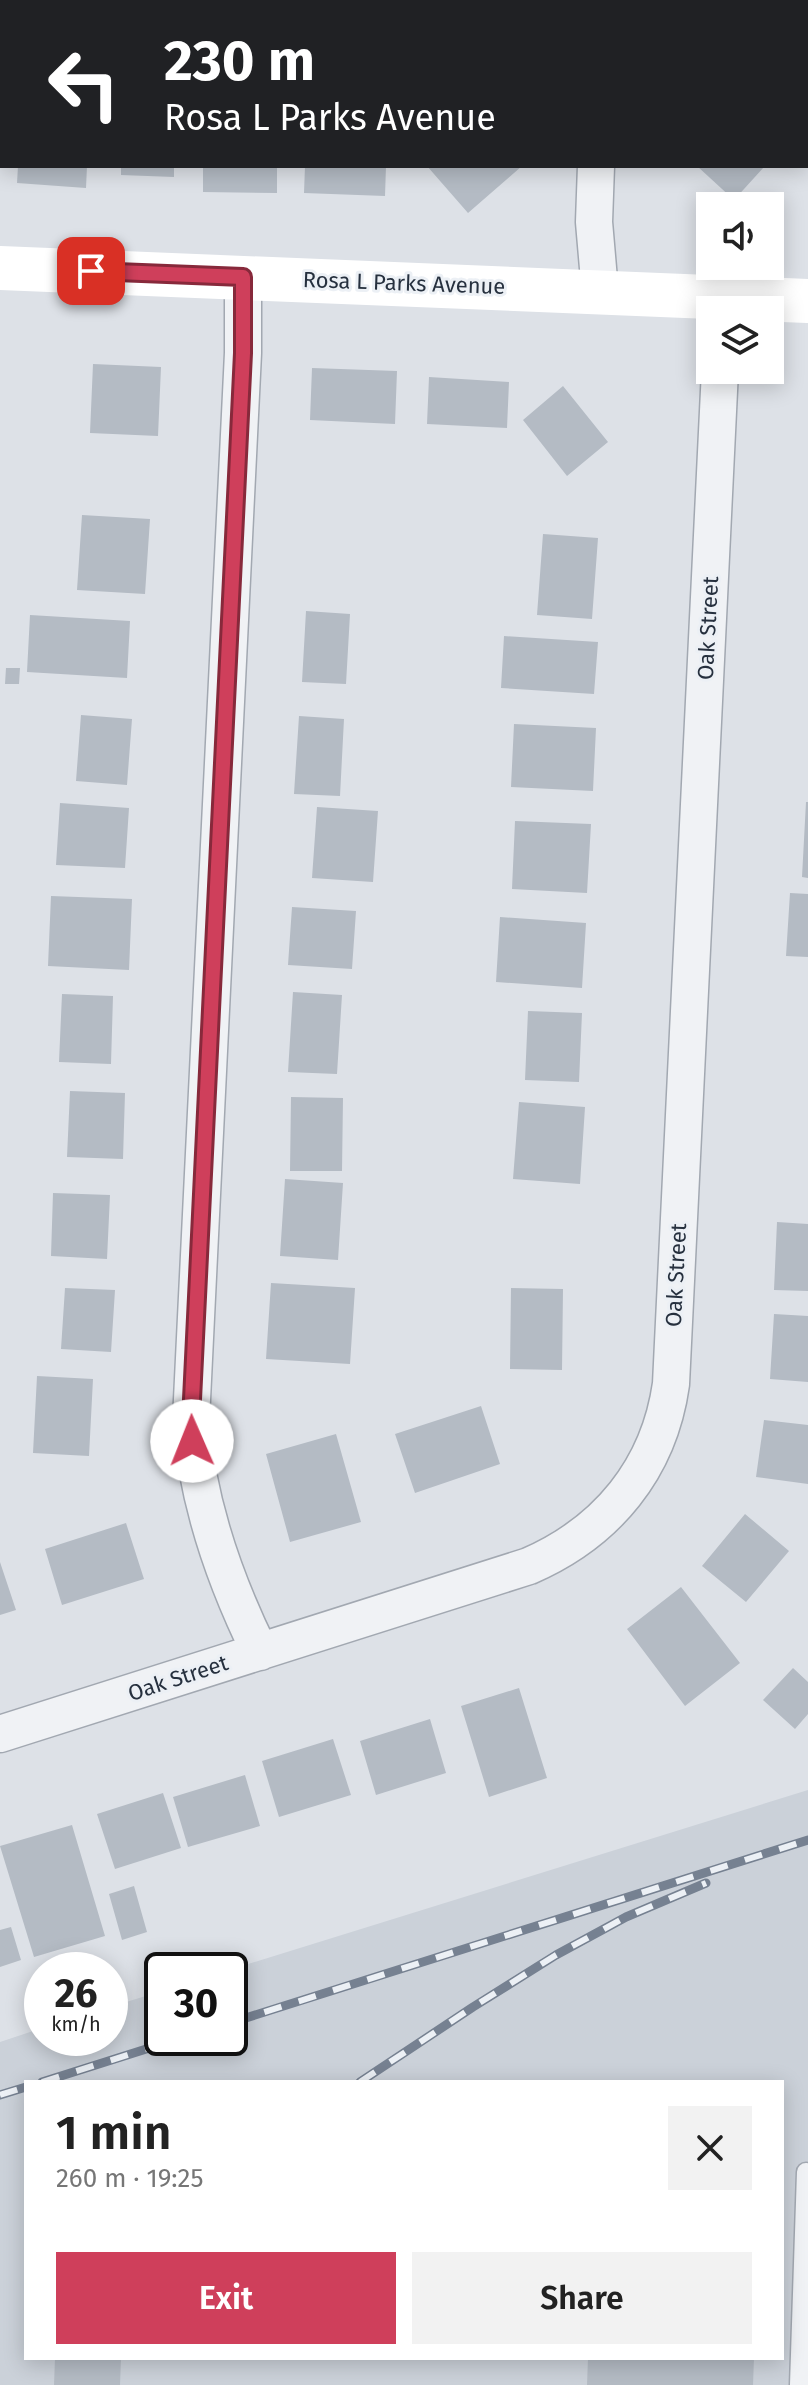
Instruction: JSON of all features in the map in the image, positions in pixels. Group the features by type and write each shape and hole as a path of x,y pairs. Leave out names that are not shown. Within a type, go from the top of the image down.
{"street":[{"path":"596,168 594,222 600,291"},
{"name":"Rosa L Parks Avenue","path":"0,268 600,291 696,301"},
{"path":"243,277 243,353 191,1420 194,1461 205,1510 236,1604 260,1652"},
{"name":"Rosa L Parks Avenue","path":"784,302 808,301"},
{"name":"Oak Street","path":"0,1734 529,1566 556,1554 590,1531 620,1502 641,1473 661,1430 671,1384 719,384"}],"lane":[{"path":"799,2385 806,2172"}],"shaded area":[{"path":"808,1790 808,2385 0,2385 0,2042 24,2034 24,2056 128,2056 128,2001 144,1997 144,2056 248,2056 248,1964"}],"building":[{"path":"18,168 87,168 86,188 17,183"},
{"path":"121,168 174,168 174,177 121,175"},
{"path":"203,168 277,168 277,193 203,192"},
{"path":"305,168 386,168 385,196 304,193"},
{"path":"429,168 520,168 468,213"},
{"path":"699,168 763,168 741,192 725,192"},
{"path":"93,364 161,367 158,436 90,433"},
{"path":"312,368 397,371 395,424 310,420"},
{"path":"429,377 509,382 507,428 427,424"},
{"path":"563,386 608,442 567,476 523,420"},
{"path":"82,515 150,519 145,594 77,590"},
{"path":"543,534 598,538 592,619 537,615"},
{"path":"306,611 350,614 346,684 302,682"},
{"path":"30,615 130,621 127,678 27,672"},
{"path":"504,636 598,642 594,694 501,688"},
{"path":"6,668 20,668 19,684 5,684"},
{"path":"81,715 132,719 127,785 76,781"},
{"path":"299,716 344,719 340,796 294,794"},
{"path":"514,724 596,728 593,791 511,787"},
{"path":"808,802 808,878 802,877"},
{"path":"60,803 129,808 125,868 56,865"},
{"path":"317,807 378,811 373,882 312,878"},
{"path":"515,821 591,824 587,893 512,889"},
{"path":"790,893 808,894 808,957 786,956"},
{"path":"51,896 132,899 129,970 48,966"},
{"path":"292,907 356,911 352,969 288,965"},
{"path":"500,917 586,923 582,988 496,982"},
{"path":"293,992 342,995 337,1074 288,1072"},
{"path":"62,994 113,996 111,1064 59,1062"},
{"path":"528,1011 582,1013 579,1082 525,1080"},
{"path":"70,1091 125,1093 123,1159 67,1157"},
{"path":"291,1097 343,1098 342,1171 290,1171"},
{"path":"519,1102 585,1107 580,1184 513,1179"},
{"path":"285,1179 343,1183 338,1260 280,1256"},
{"path":"53,1193 110,1195 107,1259 51,1256"},
{"path":"777,1222 808,1224 808,1291 774,1290"},
{"path":"271,1283 355,1288 350,1364 266,1359"},
{"path":"65,1288 115,1290 111,1352 61,1349"},
{"path":"511,1288 563,1289 562,1370 510,1369"},
{"path":"774,1314 808,1316 808,1382 770,1379"},
{"path":"37,1376 93,1379 89,1456 33,1453"},
{"path":"481,1406 500,1464 415,1493 395,1434"},
{"path":"764,1420 808,1425 808,1484 756,1477"},
{"path":"336,1434 361,1522 290,1542 266,1454"},
{"path":"745,1514 789,1551 746,1602 702,1566"},
{"path":"126,1523 144,1579 62,1605 45,1549"},
{"path":"0,1562 16,1610 0,1615"},
{"path":"681,1587 740,1663 685,1706 627,1629"},
{"path":"793,1668 808,1682 808,1714 795,1729 763,1700"},
{"path":"519,1688 547,1778 489,1797 461,1706"},
{"path":"430,1719 446,1773 376,1795 360,1741"},
{"path":"333,1739 351,1795 279,1817 262,1761"},
{"path":"245,1775 260,1826 188,1847 173,1797"},
{"path":"163,1793 181,1848 115,1869 97,1814"},
{"path":"72,1825 105,1936 51,1952 32,1952 0,1846"},
{"path":"134,1886 147,1932 122,1940 109,1894"},
{"path":"11,1927 21,1960 0,1967 0,1930"},
{"path":"55,2360 121,2360 120,2385 54,2385"},
{"path":"588,2360 754,2360 753,2385 587,2385"}],"railway":[{"path":"248,2017 808,1840"},
{"path":"363,2080 556,1955 626,1917 706,1883"},
{"path":"48,2080 144,2050"},
{"path":"0,2095 24,2088"}],"route":[{"path":"91,271 243,277 243,353 192,1441"}]}
